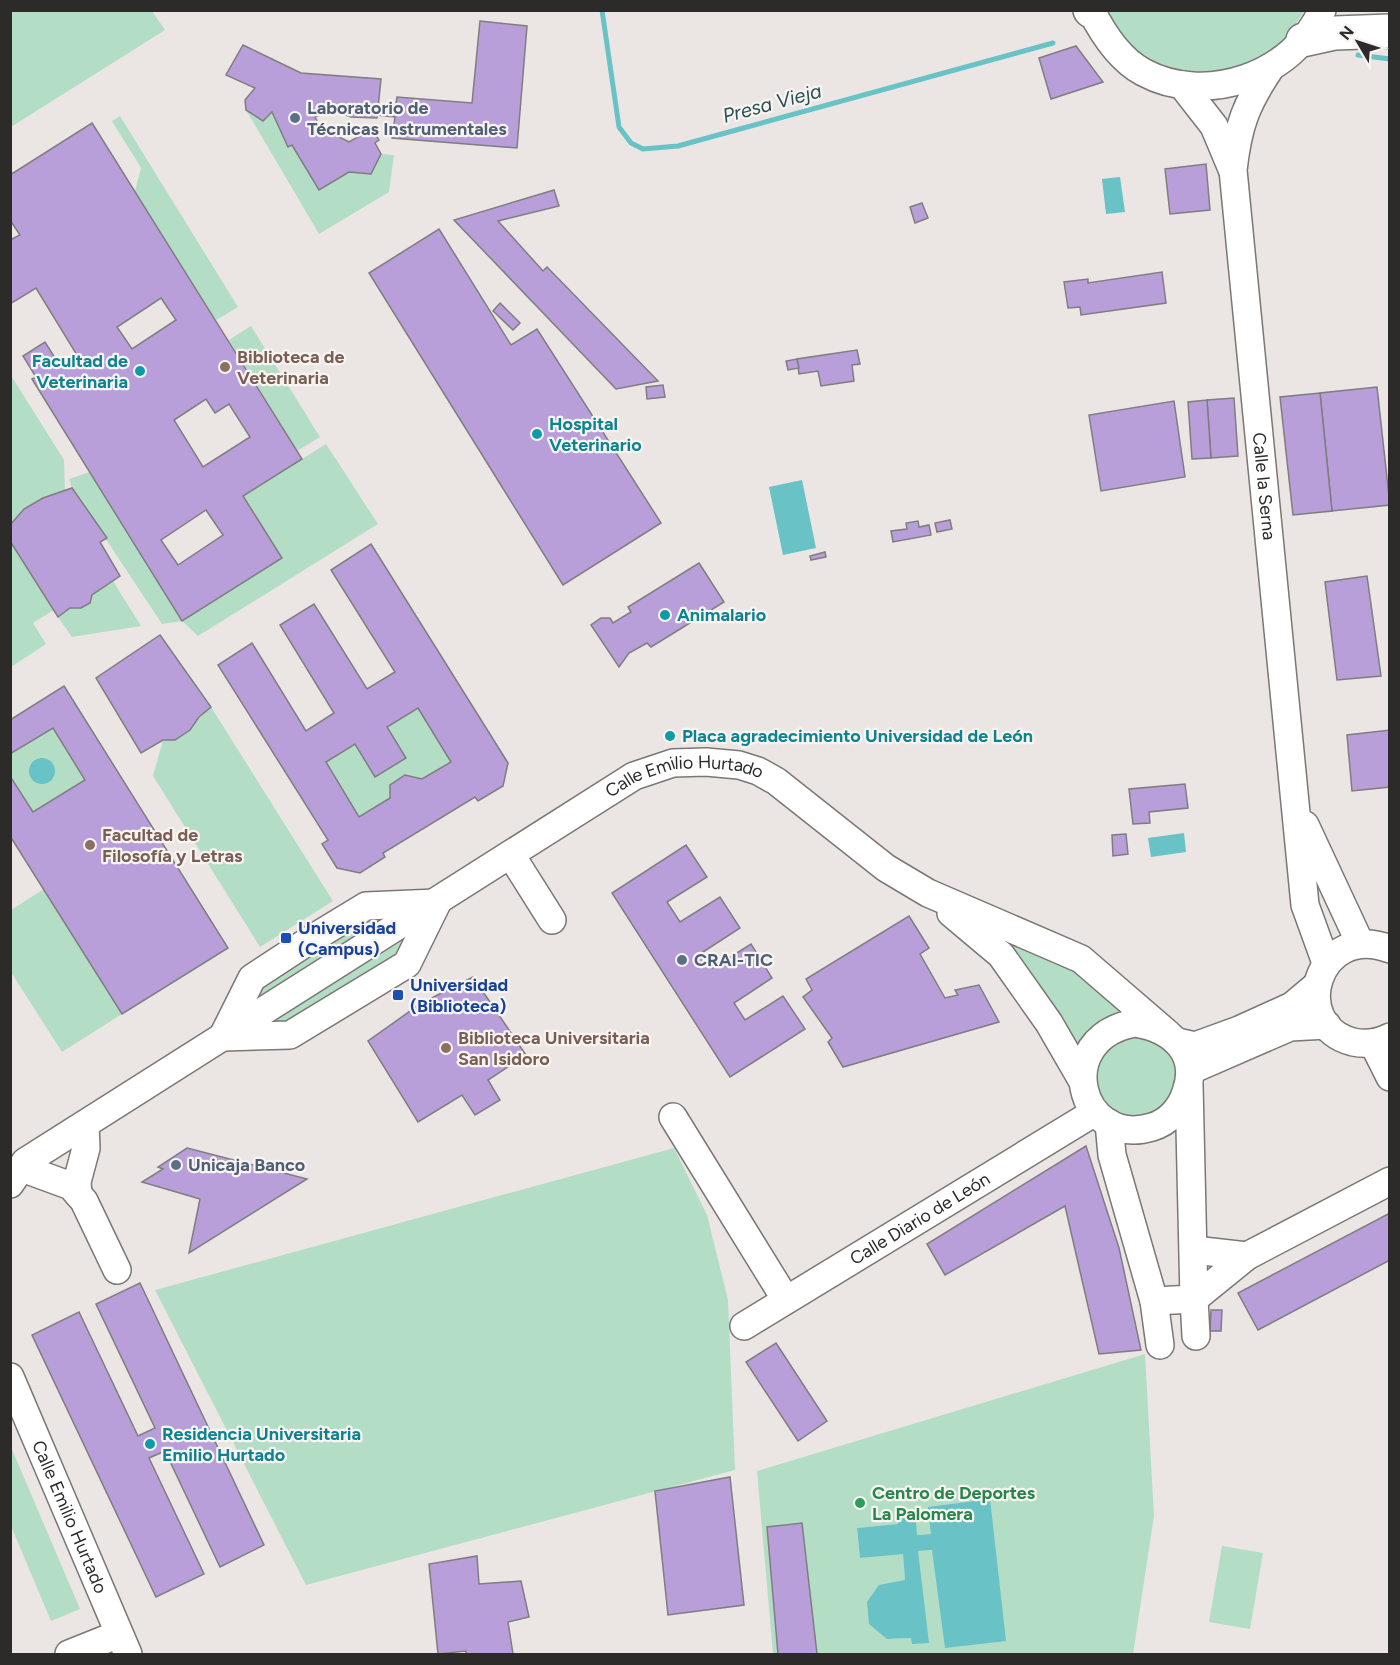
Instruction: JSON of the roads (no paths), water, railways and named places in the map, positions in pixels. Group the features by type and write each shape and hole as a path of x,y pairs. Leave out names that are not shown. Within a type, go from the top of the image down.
{"highway":[{"path":"1303,40 1335,33 1389,31"}],"street":[{"path":"1090,11 1112,46 1143,72 1182,85 1223,84 1244,80 1271,67 1303,40 1322,12"},
{"name":"Calle la Serna","path":"1271,67 1251,95 1236,136 1233,170 1305,904 1321,974 1320,1013 1327,1025"},
{"name":"Calle la Serna","path":"1182,85 1214,126 1233,170"},
{"name":"Calle Emilio Hurtado","path":"17,1169 633,776 673,763 706,762 739,765 758,771 776,781 886,868 928,893 1081,959 1172,1038"},
{"name":"Calle la Serna","path":"1295,802 1360,944"},
{"path":"511,855 552,920"},
{"name":"Calle Emilio Hurtado","path":"928,893 1001,955 1049,1023 1082,1080"},
{"path":"437,903 407,964 290,1035 222,1037 252,978 310,940 366,906 437,903"},
{"path":"1160,1345 1154,1301 1102,1118 1086,1097 1082,1080 1084,1063 1091,1047 1103,1034 1118,1026 1144,1024 1195,1046 1239,1030 1292,1006 1338,952 1360,944 1377,944 1389,949"},
{"path":"1102,1118 1125,1129 1142,1130 1159,1125 1173,1115 1183,1101 1190,1077 1290,1027 1327,1025 1348,1040 1381,1040 1389,1077"},
{"path":"1172,1038 1186,1055 1190,1077 1196,1335"},
{"path":"673,1117 786,1300"},
{"name":"Calle Diario de León","path":"744,1326 1102,1118"},
{"path":"78,1194 77,1182 86,1148 85,1125"},
{"path":"17,1169 55,1178 71,1186 84,1201 117,1269"},
{"path":"1154,1301 1194,1299 1247,1256 1389,1181"},
{"path":"1194,1250 1247,1256"},
{"name":"Calle Emilio Hurtado","path":"10,1377 123,1644"},
{"path":"69,1654 123,1644"}],"water":[{"path":"1120,177 1125,212 1106,214 1102,179"},
{"path":"802,480 816,548 783,555 769,487"},
{"path":"42,758 51,762 55,771 51,780 42,784 33,780 29,771 33,762"},
{"path":"1184,833 1186,852 1151,857 1148,838"},
{"path":"990,1499 1006,1641 945,1648 932,1550 918,1551 929,1643 912,1644 911,1638 887,1639 869,1624 867,1602 879,1585 905,1580 903,1554 860,1558 857,1528 898,1524 897,1512 915,1510 917,1535 931,1534 928,1507"}],"waterway":[{"name":"Presa Vieja","path":"602,10 619,127 631,143 643,149 678,146 1053,43"},
{"name":"Presa Vieja","path":"1358,55 1390,59"}],"place":[{"name":"Laboratorio de Técnicas Instrumentales","path":"295,118"},
{"name":"Biblioteca de Veterinaria","path":"225,367"},
{"name":"Facultad de Veterinaria","path":"140,371"},
{"name":"Hospital Veterinario","path":"537,434"},
{"name":"Animalario","path":"665,615"},
{"name":"Placa agradecimiento Universidad de León","path":"670,736"},
{"name":"Facultad de Filosofía y Letras","path":"90,845"},
{"name":"Universidad (Campus)","path":"286,938"},
{"name":"CRAI-TIC","path":"682,960"},
{"name":"Universidad (Biblioteca)","path":"398,995"},
{"name":"Biblioteca Universitaria San Isidoro","path":"446,1048"},
{"name":"Unicaja Banco","path":"176,1165"},
{"name":"Residencia Universitaria Emilio Hurtado","path":"150,1444"},
{"name":"Centro de Deportes La Palomera","path":"860,1503"}]}
